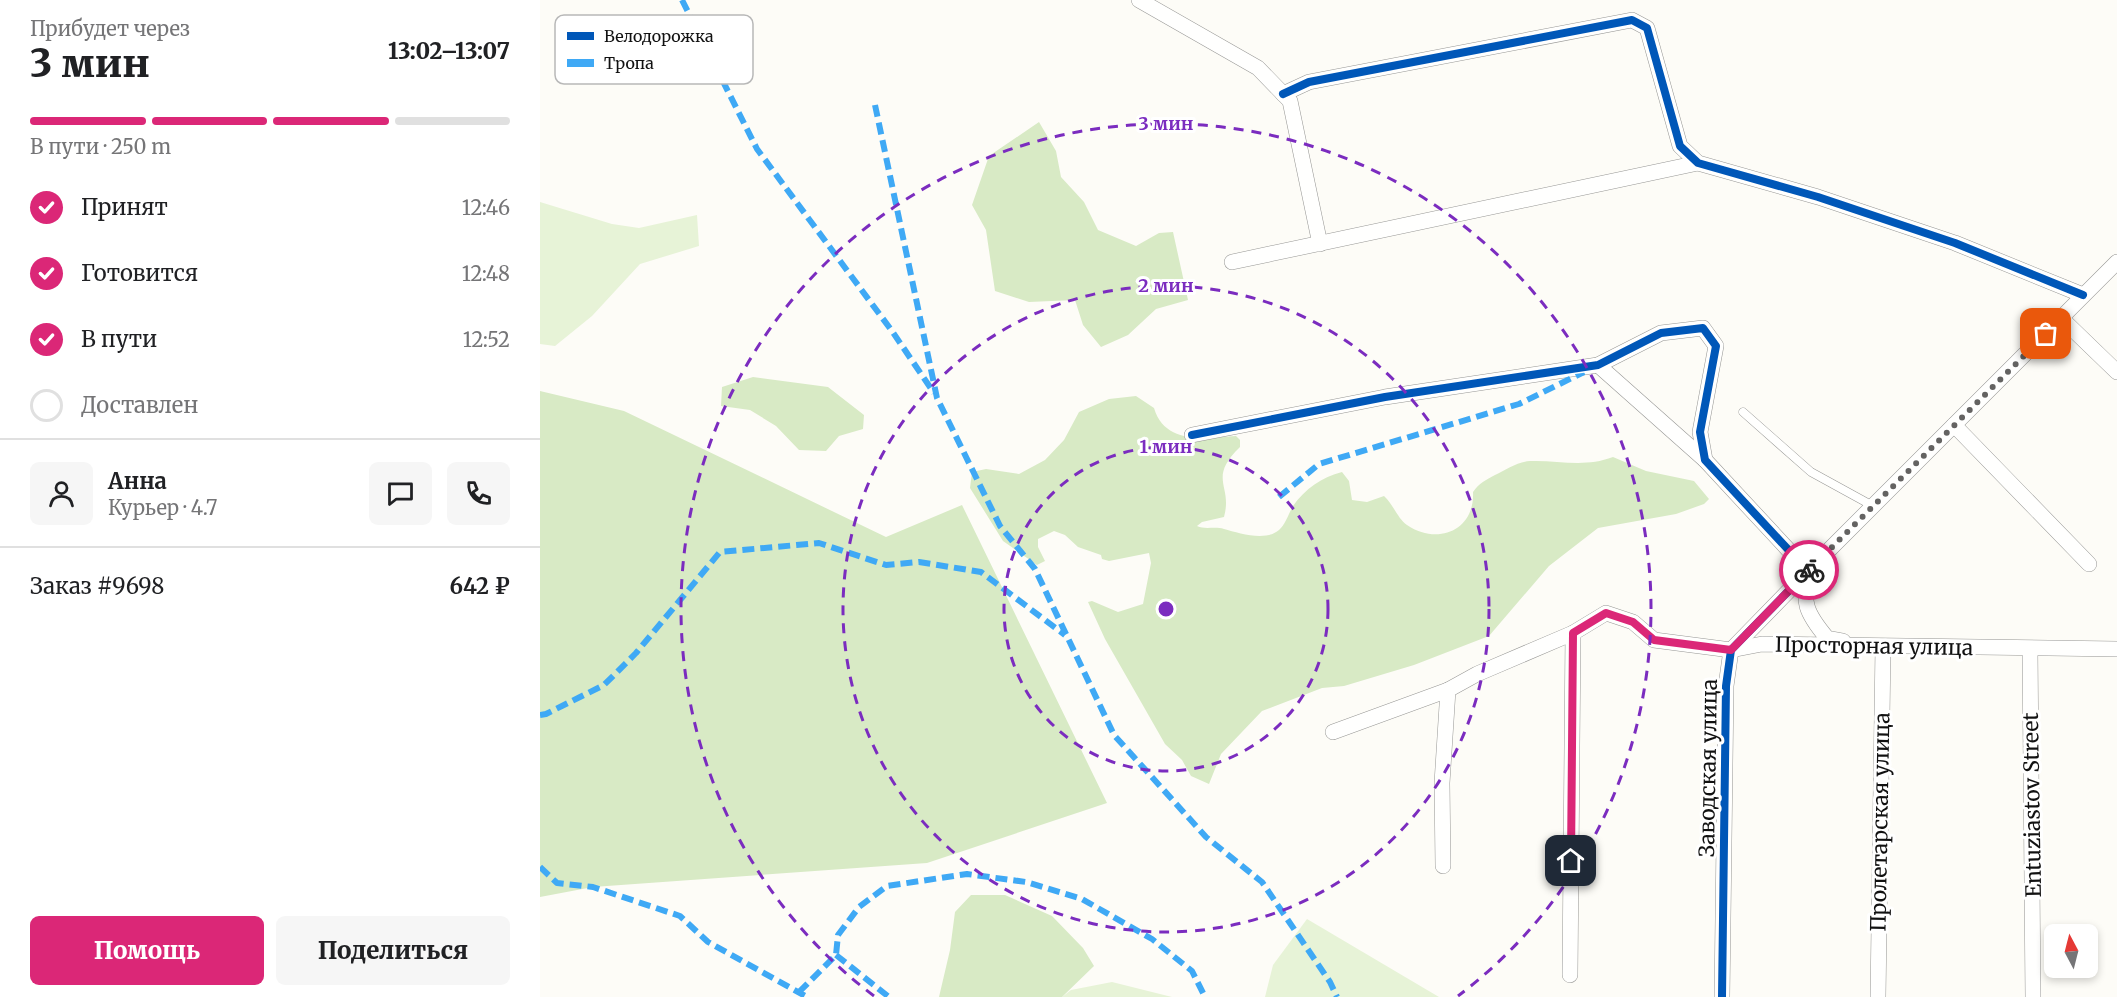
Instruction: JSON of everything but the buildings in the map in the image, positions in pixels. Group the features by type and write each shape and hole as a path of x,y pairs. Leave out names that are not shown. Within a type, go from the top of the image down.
{"street":[{"path":"1139,0 1258,68 1290,101 1320,244"},
{"path":"1283,93 1309,82 1632,21 1647,28 1680,146 1698,163 1818,197 1955,243 2083,295"},
{"path":"1232,262 1698,163"},
{"name":"Заводская улица","path":"1722,997 1726,686 1731,650 2117,262"},
{"path":"2061,318 2117,372"},
{"path":"1192,435 1385,397 1598,365 1661,333 1703,328 1716,346 1700,432 1705,460"},
{"path":"1598,365 1705,460 1808,571 1804,593 1806,608 1827,638 1867,646"},
{"path":"1954,425 2089,564"},
{"name":"Просторная улица","path":"1333,732 1448,690 1477,674 1573,633 1606,613 1633,622 1654,640 1731,650 1761,644 2117,649"},
{"path":"1570,975 1573,633"},
{"name":"Пролетарская улица","path":"1878,997 1882,646"},
{"name":"Entuziastov Street","path":"2030,649 2033,997"},
{"path":"1443,866 1442,783 1448,690"}],"lane":[{"path":"1743,412 1811,472 1874,507"}],"green space":[{"path":"1039,122 1056,151 1061,177 1084,202 1098,230 1136,246 1159,233 1173,232 1188,300 1156,309 1128,335 1101,347 1083,325 1075,300 1029,302 995,291 986,230 972,205 989,156"},
{"path":"540,202 612,224 639,228 697,215 699,246 640,264 592,316 555,346 540,344"},
{"path":"753,377 828,387 864,415 863,429 839,436 826,451 799,450 776,426 750,410 721,406 722,387"},
{"path":"540,391 624,411 886,537 962,505 1107,803 927,863 593,887 540,897"},
{"path":"1136,396 1154,408 1159,420 1177,434 1199,438 1236,436 1240,440 1240,447 1230,458 1223,475 1226,497 1224,517 1202,522 1197,526 1200,527 1221,528 1252,536 1273,534 1281,528 1293,506 1309,489 1321,480 1342,472 1349,481 1352,500 1367,502 1384,496 1407,525 1419,531 1442,534 1461,525 1468,516 1473,492 1480,484 1512,467 1530,461 1582,463 1613,457 1646,471 1694,481 1709,499 1704,504 1676,514 1598,528 1549,566 1489,636 1414,665 1344,686 1322,688 1262,711 1221,754 1209,784 1191,776 1182,760 1165,744 1105,639 1088,602 1092,601 1118,612 1143,604 1151,563 1149,553 1109,561 1102,559 1101,555 1078,547 1065,535 1054,531 1038,539 1038,547 1045,561 1037,565 1003,541 970,488 972,472 986,469 1019,474 1045,460 1064,440 1079,412 1109,399"},
{"path":"971,895 1005,895 1052,916 1083,948 1094,966 1062,997 939,997 950,950 955,912"},
{"path":"1307,919 1439,997 1265,997 1273,965"},
{"path":"1112,982 1172,997 1062,997 1071,990"}],"marked path":[{"path":"682,0 690,15"},
{"path":"724,84 757,149 892,331 934,393"},
{"path":"875,105 937,398 1000,526 1035,569 1114,735 1206,837 1262,882 1330,982 1337,997"},
{"path":"1279,497 1319,464 1519,404 1584,372"},
{"path":"540,715 604,685 636,653 720,552 819,543 886,565 919,562 981,572 1065,635"},
{"path":"540,867 557,883 593,887 680,916 708,942 807,997"},
{"path":"799,992 836,955 838,935 859,907 887,886 967,874 1026,882 1082,899 1152,939 1192,971 1205,997"},
{"path":"836,955 889,997"}],"cycle path":[{"path":"1283,94 1309,82 1632,20 1647,28 1680,146 1698,163 1818,197 1955,243 2083,295"},
{"path":"1192,435 1385,397 1598,365 1661,333 1703,328 1716,346 1700,432 1705,460 1808,571 1731,650 1726,686 1722,997"}],"way so far":[{"path":"1809,570 2046,334"}],"route":[{"path":"1571,861 1573,633 1606,613 1633,622 1654,640 1731,650 1809,570"}]}
